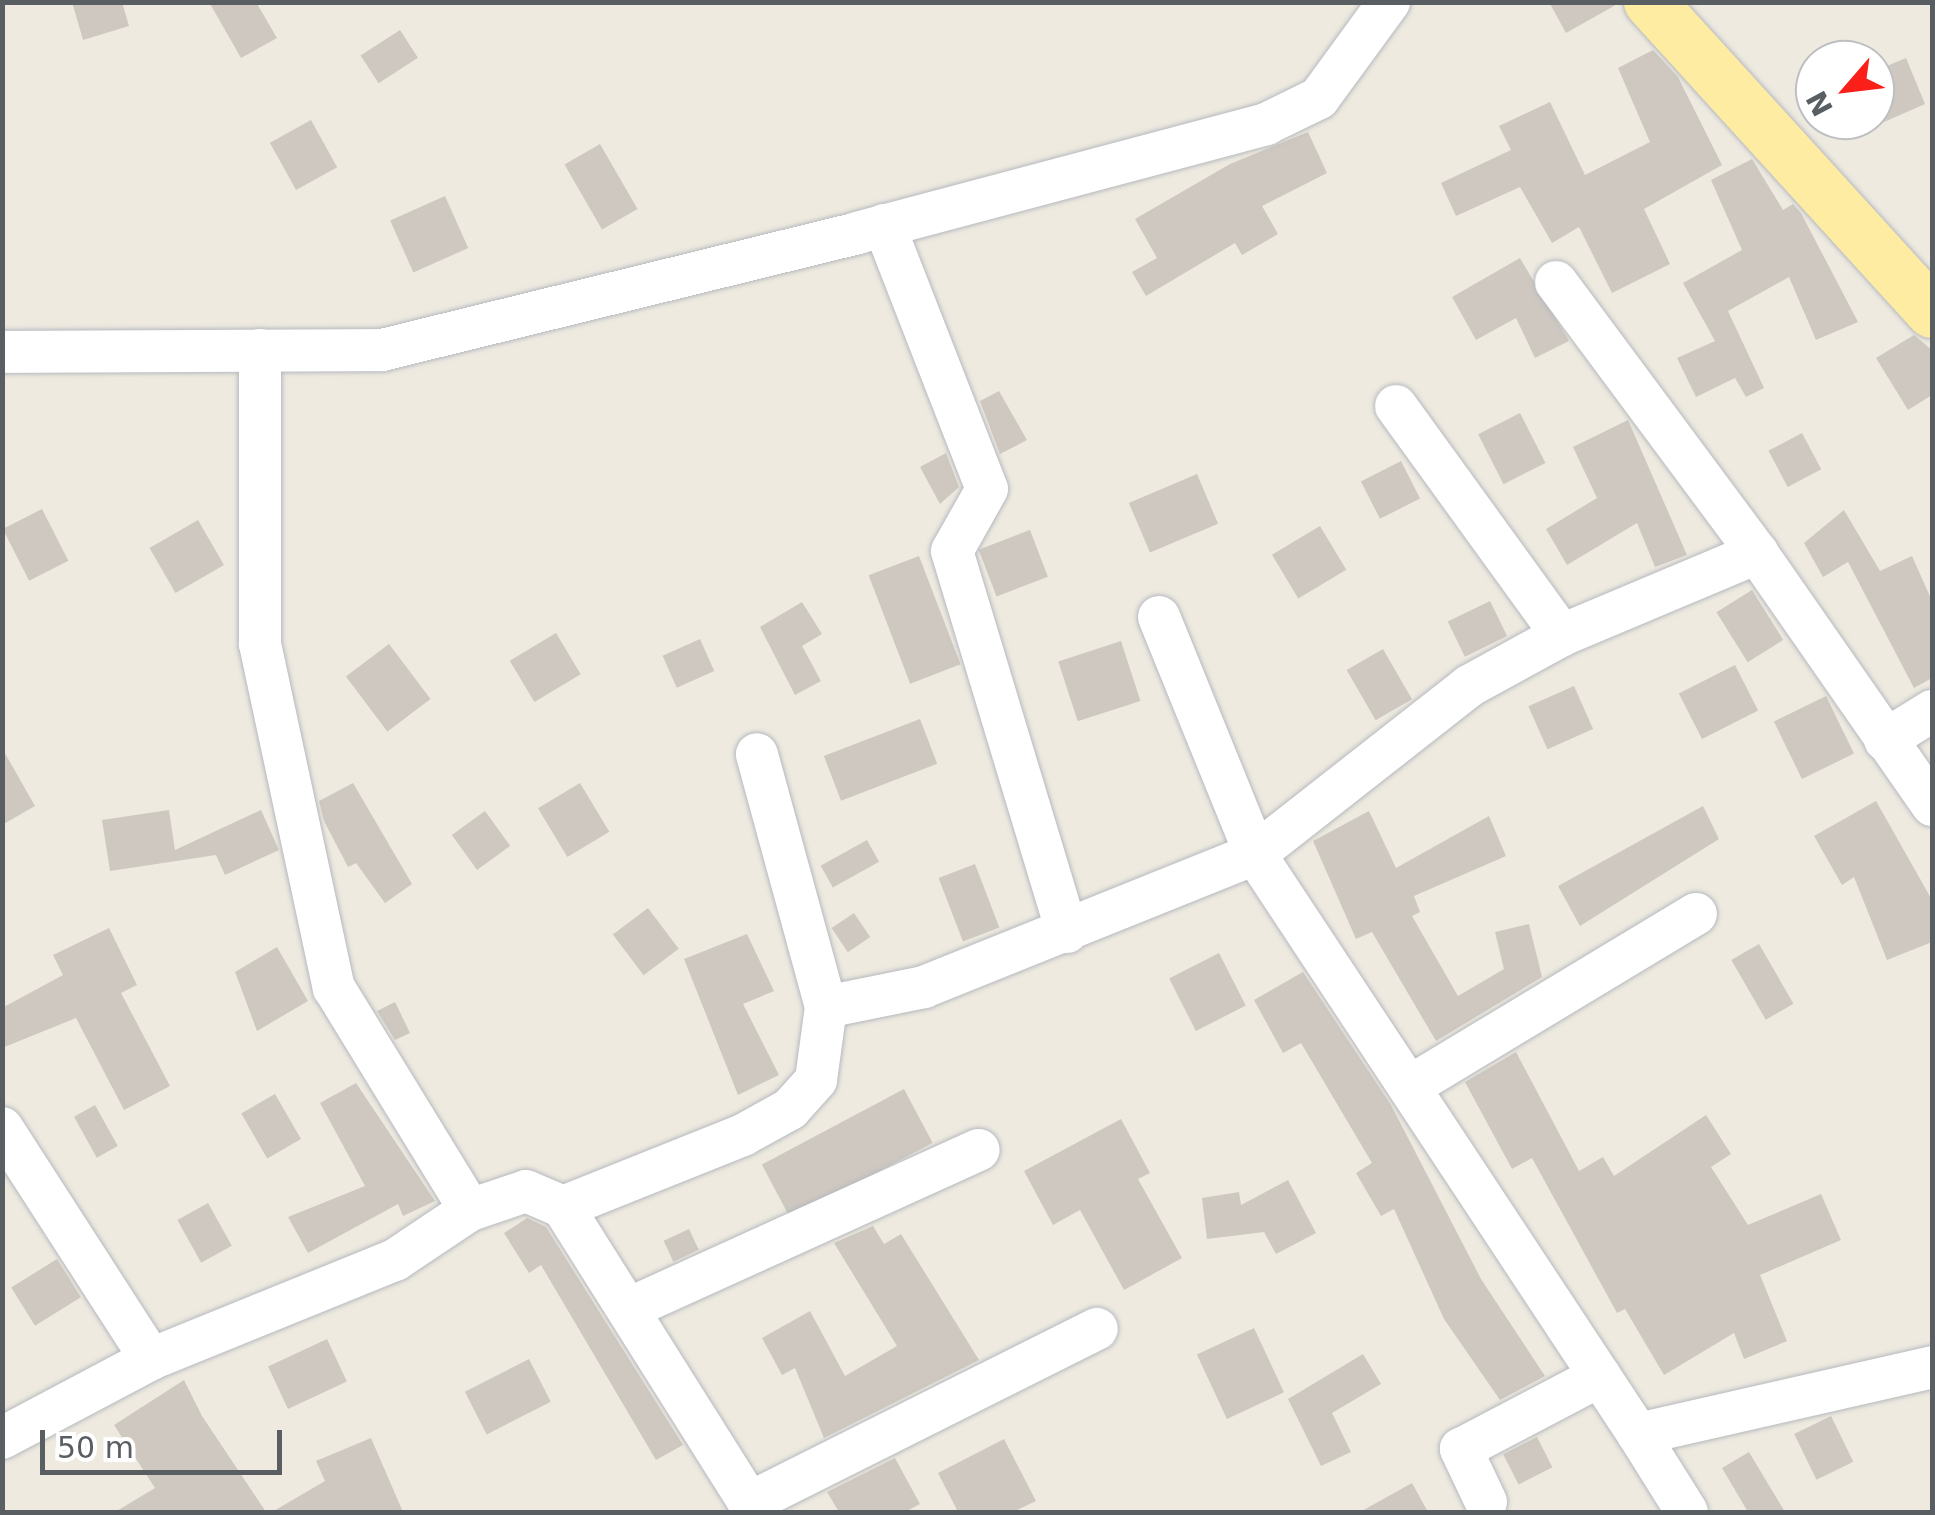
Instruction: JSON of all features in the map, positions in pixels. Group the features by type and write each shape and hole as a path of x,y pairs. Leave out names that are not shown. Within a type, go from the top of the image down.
{"main road":[{"path":"1650,2 1932,312"}],"street":[{"path":"2,352 382,350 884,225 1266,124 1320,98 1389,2"},
{"path":"884,225 987,489 952,551 1066,932"},
{"path":"1556,282 1757,553 1932,805"},
{"path":"260,350 260,644 330,969 379,1071 470,1210"},
{"path":"1396,406 1562,635"},
{"path":"826,1007 924,986 1255,854 1469,686 1562,635 1757,553"},
{"path":"1159,617 1255,854 1687,1512"},
{"path":"1885,740 1932,711"},
{"path":"564,1207 790,1109 816,1080 826,1007 757,754"},
{"path":"1409,1087 1696,914"},
{"path":"2,1128 150,1359"},
{"path":"628,1309 979,1150"},
{"path":"2,1438 150,1359 395,1260 470,1210 526,1191 564,1207 752,1508 1097,1329"},
{"path":"1638,1434 1932,1367"},
{"path":"1486,1502 1461,1449 1600,1376"}],"building":[{"path":"72,2 122,2 129,26 83,40"},
{"path":"209,2 256,2 277,38 241,58"},
{"path":"1549,2 1621,2 1566,33"},
{"path":"400,30 418,58 379,83 361,56"},
{"path":"1653,50 1678,77 1722,165 1644,209 1670,264 1612,293 1579,227 1552,243 1520,187 1456,216 1441,183 1511,150 1499,126 1550,102 1585,175 1650,142 1618,68"},
{"path":"1906,58 1925,104 1895,117 1895,63"},
{"path":"311,120 337,167 296,190 270,143"},
{"path":"1308,132 1327,173 1262,206 1278,234 1242,255 1235,243 1146,296 1132,272 1157,258 1135,219 1230,164"},
{"path":"600,144 638,209 602,229 564,164"},
{"path":"1752,159 1783,210 1793,204 1801,213 1858,322 1816,340 1789,277 1728,311 1764,388 1746,397 1735,378 1696,397 1677,358 1715,341 1683,283 1742,250 1711,180"},
{"path":"445,196 468,248 413,272 390,220"},
{"path":"1520,258 1569,341 1535,358 1516,318 1476,340 1452,297"},
{"path":"1914,335 1932,350 1932,395 1908,410 1876,358"},
{"path":"999,391 1027,440 1000,454 980,401"},
{"path":"1520,413 1545,463 1504,484 1478,434"},
{"path":"1628,420 1687,555 1655,567 1637,523 1567,565 1546,529 1597,498 1573,447"},
{"path":"1802,433 1821,469 1788,487 1768,451"},
{"path":"946,453 959,487 940,504 920,467"},
{"path":"1401,461 1420,498 1380,519 1361,481"},
{"path":"1197,474 1218,524 1150,553 1129,503"},
{"path":"42,509 68,561 29,581 3,529"},
{"path":"1844,510 1880,571 1912,556 1932,601 1932,678 1914,688 1848,562 1823,577 1804,543"},
{"path":"198,520 224,565 176,593 150,548"},
{"path":"1320,526 1346,570 1298,599 1272,555"},
{"path":"1030,530 1048,577 997,596 979,550"},
{"path":"919,556 961,664 910,684 869,575"},
{"path":"1752,590 1783,640 1748,662 1716,612"},
{"path":"1490,601 1507,636 1465,657 1448,622"},
{"path":"802,602 822,634 802,646 821,681 795,695 760,627"},
{"path":"556,633 581,674 534,702 510,661"},
{"path":"700,639 714,671 677,688 663,656"},
{"path":"1121,641 1140,701 1078,721 1058,661"},
{"path":"389,644 431,699 387,732 346,676"},
{"path":"1383,649 1412,699 1376,720 1347,670"},
{"path":"1735,665 1758,710 1702,739 1679,694"},
{"path":"1574,686 1593,729 1547,749 1528,706"},
{"path":"1826,696 1854,754 1802,779 1774,721"},
{"path":"920,719 937,764 841,801 824,756"},
{"path":"2,748 35,806 2,825"},
{"path":"353,783 412,884 385,903 356,863 348,867 324,821 319,801"},
{"path":"580,783 609,832 567,857 538,808"},
{"path":"1876,801 1932,900 1932,942 1887,960 1854,877 1842,885 1814,836"},
{"path":"1703,806 1719,839 1580,926 1558,886"},
{"path":"169,810 175,850 261,810 279,850 225,875 216,855 110,871 102,820"},
{"path":"485,811 510,846 477,870 452,835"},
{"path":"1369,811 1396,868 1489,816 1506,856 1414,896 1420,912 1412,916 1458,996 1504,969 1495,932 1529,924 1542,977 1436,1041 1372,932 1356,939 1313,841"},
{"path":"867,840 879,862 833,888 821,866"},
{"path":"975,864 999,927 963,941 939,878"},
{"path":"648,908 679,949 644,975 613,934"},
{"path":"854,913 870,937 848,952 832,928"},
{"path":"109,928 137,985 121,993 170,1086 124,1110 76,1018 2,1048 2,1008 63,975 53,955"},
{"path":"747,934 774,991 743,1004 779,1075 738,1095 684,959"},
{"path":"1759,944 1794,1004 1766,1020 1731,960"},
{"path":"277,947 308,1001 257,1031 235,972"},
{"path":"1219,953 1246,1006 1196,1031 1169,978"},
{"path":"1303,972 1391,1105 1481,1279 1545,1376 1500,1400 1444,1319 1394,1209 1381,1216 1356,1173 1372,1163 1301,1043 1283,1053 1254,1000"},
{"path":"395,1002 410,1033 395,1040 377,1011"},
{"path":"1516,1052 1579,1171 1603,1157 1614,1176 1706,1115 1731,1154 1711,1167 1748,1225 1821,1194 1841,1240 1760,1275 1787,1341 1744,1359 1734,1333 1664,1375 1625,1309 1617,1313 1532,1158 1512,1169 1465,1082"},
{"path":"356,1083 435,1201 403,1216 398,1204 308,1253 288,1217 365,1186 320,1103"},
{"path":"904,1089 933,1143 790,1218 762,1165"},
{"path":"275,1094 301,1139 267,1159 241,1114"},
{"path":"95,1105 118,1146 97,1158 74,1117"},
{"path":"1121,1119 1150,1173 1138,1179 1182,1258 1124,1290 1080,1210 1053,1225 1024,1171"},
{"path":"1288,1180 1316,1233 1276,1254 1264,1232 1207,1239 1202,1198 1239,1192 1241,1205"},
{"path":"208,1203 232,1246 201,1263 177,1220"},
{"path":"527,1218 546,1227 683,1445 656,1460 541,1265 529,1273 504,1233"},
{"path":"873,1226 884,1244 901,1234 979,1360 824,1438 795,1368 782,1375 762,1338 810,1311 845,1376 897,1346 834,1243"},
{"path":"689,1229 699,1250 673,1262 664,1241"},
{"path":"57,1259 81,1297 35,1326 11,1288"},
{"path":"1254,1328 1284,1392 1227,1419 1197,1355"},
{"path":"327,1339 347,1382 288,1409 268,1366"},
{"path":"1363,1354 1381,1384 1332,1413 1351,1452 1321,1466 1288,1399"},
{"path":"529,1359 551,1402 487,1434 465,1392"},
{"path":"184,1380 202,1416 266,1512 115,1512 155,1488 114,1425"},
{"path":"1831,1416 1853,1462 1817,1480 1794,1434"},
{"path":"1537,1437 1552,1467 1519,1485 1503,1454"},
{"path":"371,1438 403,1512 272,1512 325,1481 316,1461"},
{"path":"1004,1439 1036,1501 1013,1512 958,1512 938,1473"},
{"path":"1749,1452 1785,1512 1748,1512 1722,1468"},
{"path":"895,1458 920,1504 905,1512 839,1512 827,1492"},
{"path":"1412,1483 1428,1512 1360,1512"}]}
